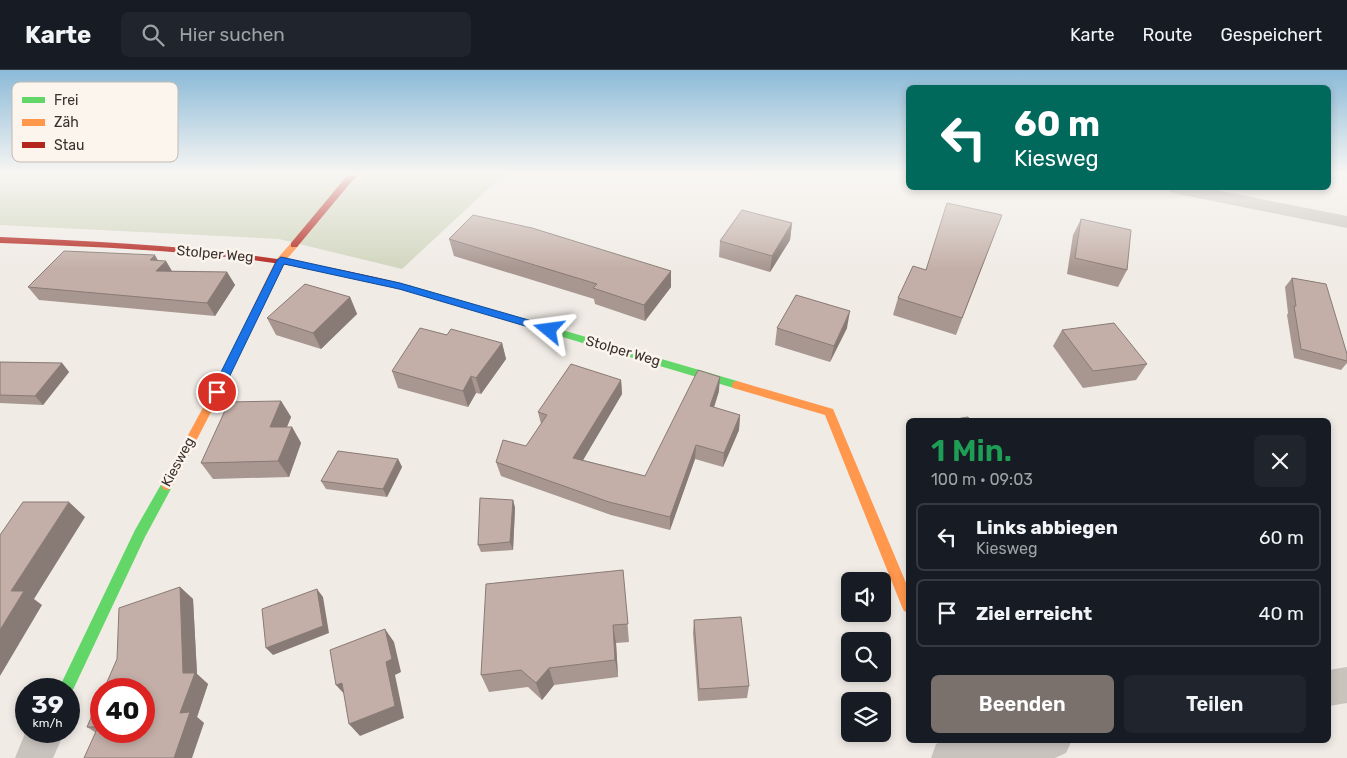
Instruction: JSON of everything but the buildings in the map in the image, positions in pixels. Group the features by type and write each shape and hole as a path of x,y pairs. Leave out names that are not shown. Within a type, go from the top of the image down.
{"street":[{"name":"Kiesweg","path":"71,678 140,534 217,392 281,260 327,205"},
{"path":"1263,205 1347,222"},
{"name":"Stolper Weg","path":"0,240 117,245 281,260 400,286 828,412 906,600"},
{"path":"1331,688 1347,685"},
{"path":"34,758 41,743"},
{"path":"961,751 1028,743"}],"green space":[{"path":"0,205 471,205 402,269 279,239 0,225"}],"traffic: fast":[{"path":"408,288 737,385"},
{"path":"71,678 140,534 167,485"}],"traffic: slow":[{"path":"167,485 217,391 281,260 294,245"},
{"path":"737,385 829,412 906,600"}],"traffic: jam":[{"path":"294,245 327,205"},
{"path":"0,240 206,252 308,265 408,288"}],"route":[{"path":"217,392 281,260 400,286 549,330"}]}
